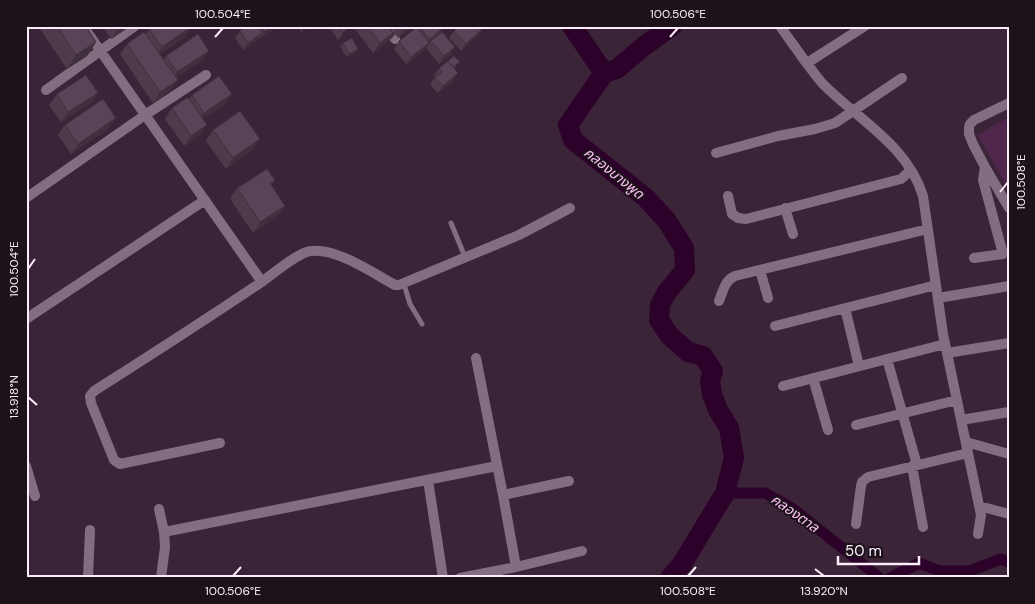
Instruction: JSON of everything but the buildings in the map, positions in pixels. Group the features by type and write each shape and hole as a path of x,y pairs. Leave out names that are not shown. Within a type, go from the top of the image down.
{"street":[{"path":"84,26 262,282"},
{"path":"46,90 135,26"},
{"path":"386,26 395,39"},
{"path":"780,26 825,86 889,143 917,178 923,196 946,348 980,506 982,520 978,534"},
{"path":"807,63 865,26"},
{"path":"26,198 206,75"},
{"path":"716,153 835,123 902,78"},
{"path":"1009,103 974,120 968,127 969,134 985,167 1009,208"},
{"path":"974,258 1003,254 983,180 985,167"},
{"path":"728,196 732,214 742,219 900,179 911,170"},
{"path":"26,319 204,200"},
{"path":"220,443 120,464 114,460 91,403 90,396 98,388 262,282 298,256 310,251 335,254 395,285 404,284 519,234 570,208"},
{"path":"785,208 793,234"},
{"path":"719,301 730,278 928,228"},
{"path":"760,270 768,298"},
{"path":"775,326 936,285"},
{"path":"938,298 1009,286"},
{"path":"845,308 859,366"},
{"path":"783,386 888,359 946,348 1009,343"},
{"path":"476,358 516,567"},
{"path":"888,359 914,466 923,527"},
{"path":"813,378 828,430"},
{"path":"856,425 957,400"},
{"path":"961,420 1009,412"},
{"path":"966,442 1009,454"},
{"path":"856,524 861,486 865,479 968,453"},
{"path":"26,466 28,479 35,496"},
{"path":"164,532 497,466"},
{"path":"428,480 443,578"},
{"path":"503,495 568,481"},
{"path":"980,506 1009,514"},
{"path":"159,509 165,547 161,578"},
{"path":"88,578 90,530"},
{"path":"460,578 582,551"}],"lane":[{"path":"451,223 466,258"},
{"path":"404,284 410,304 422,324"}],"shaded area":[{"path":"1009,117 1009,190 978,135"}],"waterway":[{"name":"คลองบางพูด","path":"572,26 604,73 568,125 573,140 646,198 667,221 684,248 685,270 667,292 660,305 659,320 669,335 688,352 703,356 713,371 710,381 712,394 718,410 729,428 734,458 725,493 682,564 670,578"},
{"path":"604,73 617,69 672,26"},
{"name":"คลองตาล","path":"725,493 765,493 792,508 880,578"},
{"name":"คลองตาล","path":"890,578 919,563 940,571 969,571 1001,559 1009,562"}]}
